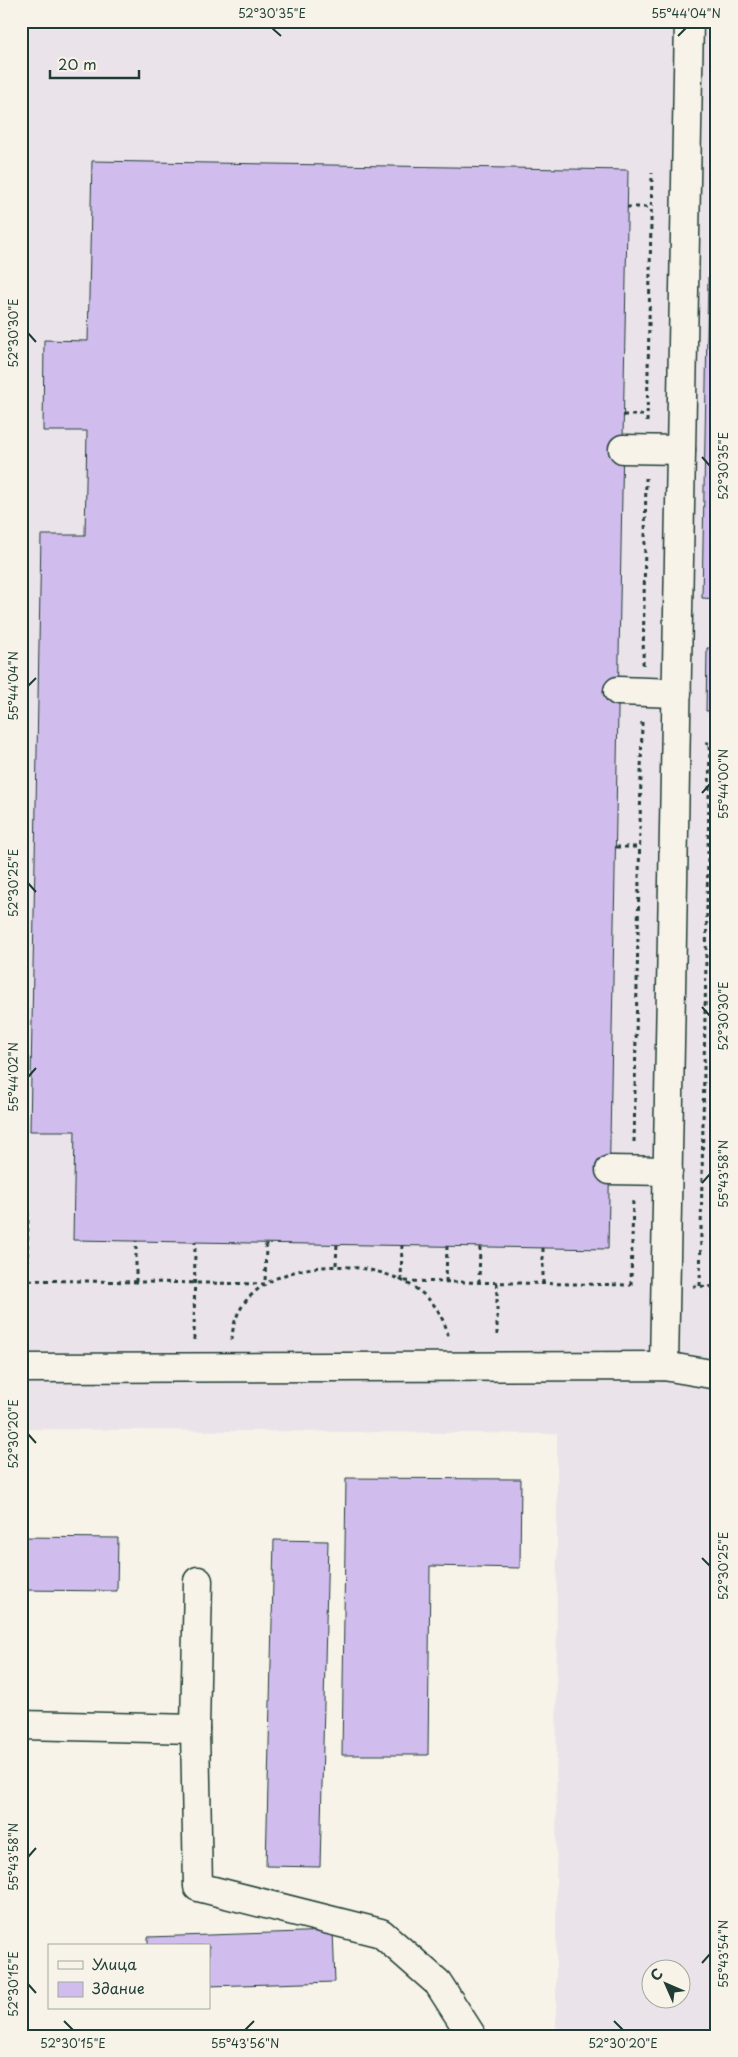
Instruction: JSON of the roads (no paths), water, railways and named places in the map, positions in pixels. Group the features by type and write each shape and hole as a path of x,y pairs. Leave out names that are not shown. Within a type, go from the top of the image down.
{"lane":[{"path":"664,1366 689,21"},
{"path":"635,449 681,450"},
{"path":"630,692 677,693"},
{"path":"622,1170 668,1171"},
{"path":"21,1368 664,1366 717,1375"},
{"path":"198,1581 195,1729 198,1887 381,1933 438,1983 472,2036"},
{"path":"21,1725 195,1729"}]}
